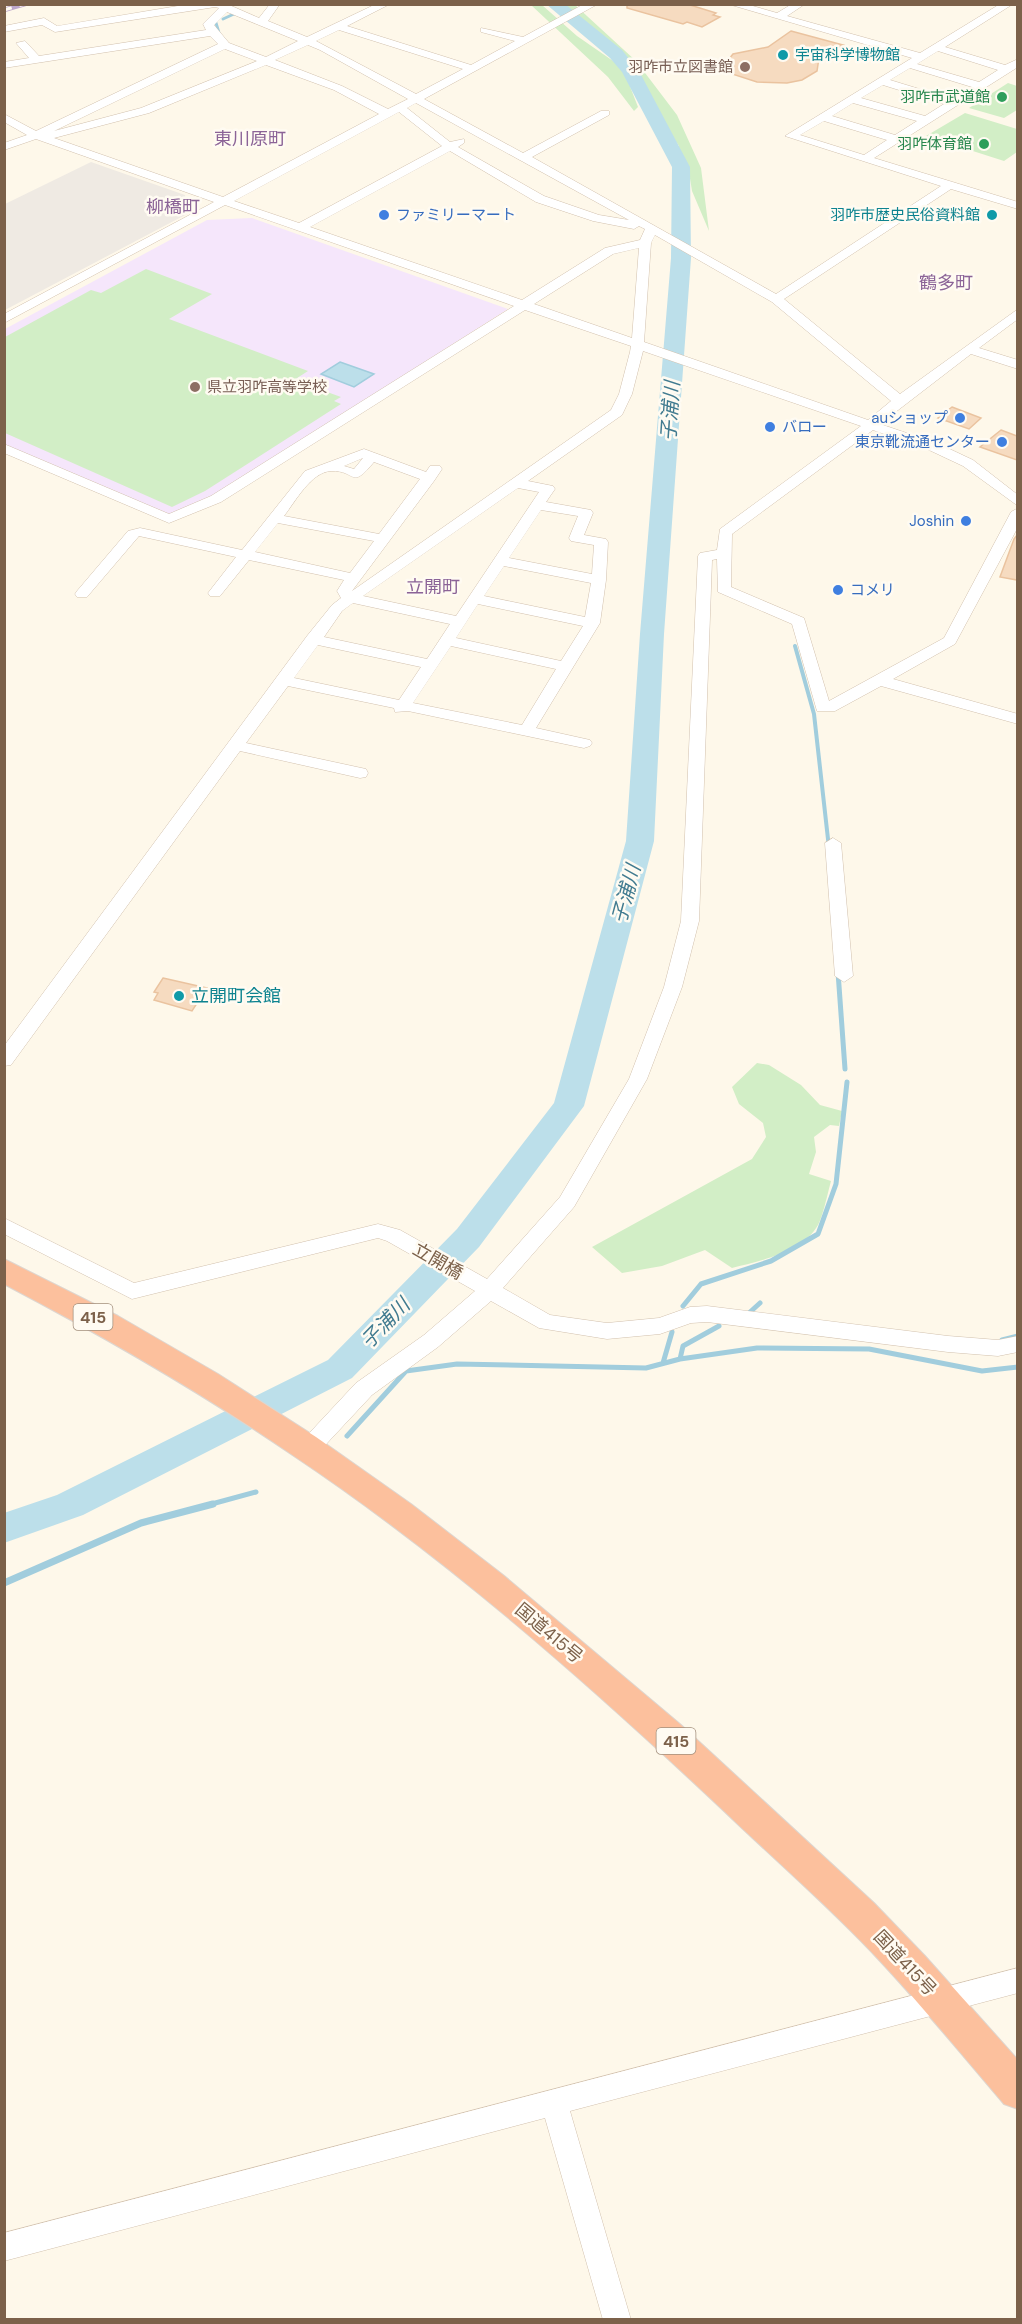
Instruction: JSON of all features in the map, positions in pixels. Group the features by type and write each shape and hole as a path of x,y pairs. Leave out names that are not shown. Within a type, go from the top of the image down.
{"highway":[{"name":"国道415号","path":"4,1270 180,1366 301,1443 468,1564 667,1732 893,1949 1017,2090"}],"street":[{"path":"260,21 275,4"},
{"path":"361,4 380,7"},
{"path":"733,4 921,57"},
{"path":"778,17 800,4"},
{"path":"1008,4 791,136 1017,206"},
{"path":"210,28 218,6"},
{"path":"4,29 44,21 55,29 218,6 308,40 477,130 524,157 648,236"},
{"path":"4,319 227,202 522,40 589,6"},
{"path":"4,143 21,135 57,135 148,110 211,87 380,7"},
{"path":"337,26 471,68"},
{"path":"186,27 210,28 225,45 394,111 449,146 556,206 648,236 717,264 776,299 900,401"},
{"path":"4,65 107,50 210,28"},
{"path":"485,30 522,40"},
{"path":"21,43 38,60"},
{"path":"36,135 225,45"},
{"path":"938,48 1006,69"},
{"path":"70,68 107,50"},
{"path":"865,159 1017,62"},
{"path":"910,65 981,86"},
{"path":"881,81 952,103"},
{"path":"852,99 925,120"},
{"path":"4,111 19,121 21,135"},
{"path":"524,157 605,113"},
{"path":"4,117 21,135"},
{"path":"823,117 897,139"},
{"path":"4,126 21,135"},
{"path":"301,227 477,130"},
{"path":"4,147 21,135"},
{"path":"36,135 956,456 1017,502"},
{"path":"776,299 950,185"},
{"path":"109,543 216,499 609,251 648,236"},
{"path":"4,1060 326,619 349,598 617,412 624,399 642,347 648,236"},
{"path":"1017,313 900,401 857,437 732,525 725,532 723,589 799,621 823,708 829,708 950,641 1017,512"},
{"path":"970,349 1017,365"},
{"path":"4,448 169,519"},
{"path":"215,593 309,474 364,453 432,474 344,591 349,598 460,621"},
{"path":"402,707 535,505 548,489 516,483"},
{"path":"526,732 592,623 599,580 601,542 576,538 586,513 535,505"},
{"path":"274,518 384,539"},
{"path":"136,533 354,578"},
{"path":"82,594 136,533"},
{"path":"301,1443 364,1389 431,1341 486,1288 567,1202 638,1079 674,987 690,921 705,556 724,554"},
{"path":"500,561 599,580"},
{"path":"474,599 592,623"},
{"path":"312,639 430,664"},
{"path":"447,640 566,667"},
{"path":"282,680 402,707 584,743"},
{"path":"879,680 1017,719"},
{"path":"235,745 360,773"},
{"path":"833,843 844,976"},
{"name":"立開橋","path":"4,1225 132,1291 378,1231 393,1235 546,1322 607,1330 660,1326 690,1315 707,1314 948,1344 998,1348 1017,1344"},
{"path":"4,2247 1017,1980"},
{"path":"554,2101 617,2319"}],"shaded area":[{"path":"91,162 185,195 187,214 5,310 5,204"},
{"name":"県立羽咋高等学校","path":"252,218 508,309 211,498 169,516 5,446 5,329 207,220"}],"green space":[{"path":"531,5 542,5 577,36 616,63 624,71 638,107 634,111 608,77"},
{"path":"561,5 575,5 636,61 677,115 701,168 709,231 692,191 688,166 683,164 677,149 679,146 645,96 643,85 636,73 612,47"},
{"name":"羽咋市武道館","path":"1008,83 1017,86 1017,110 1004,118 969,108"},
{"name":"羽咋体育館","path":"965,113 1017,129 1017,152 1004,161 926,136"},
{"path":"146,269 212,294 169,319 308,371 294,380 341,397 334,401 341,404 205,491 172,507 5,433 5,337 91,290 101,293"},
{"path":"757,1063 769,1065 801,1085 820,1105 842,1111 839,1126 830,1125 814,1137 816,1152 809,1174 831,1181 818,1225 811,1234 792,1249 732,1268 705,1250 662,1266 622,1273 592,1247 752,1159 766,1137 763,1123 739,1104 732,1087"}],"water":[{"path":"340,362 374,374 354,387 321,374"}],"building":[{"path":"627,4 687,4 716,13 713,15 720,17 702,27 627,8"},
{"path":"791,31 843,45 819,58 817,71 802,80 787,83 757,82 729,73 725,64 733,54 768,47"},
{"name":"auショップ","path":"952,407 981,418 969,429 938,418"},
{"name":"東京靴流通センター","path":"1001,430 1017,436 1017,460 980,447"},
{"path":"1017,535 1017,580 1000,577 1014,539"},
{"name":"立開町会館","path":"163,978 207,988 192,1011 154,1000 158,993 154,992"}],"waterway":[{"name":"子浦川","path":"4,1528 70,1505 340,1369 468,1238 569,1106 640,841 652,634 681,258 681,167 642,98 630,71 616,54 554,4"},
{"path":"223,19 234,14"},
{"path":"216,23 219,33"},
{"path":"795,646 814,714 829,848"},
{"path":"838,972 845,1069"},
{"path":"683,1306 701,1284 771,1261 818,1234 836,1184 847,1082"},
{"path":"749,1313 760,1303"},
{"path":"680,1359 683,1346 719,1326"},
{"path":"663,1363 672,1332"},
{"path":"1002,1340 1018,1336"},
{"path":"680,1359 757,1348 869,1349 982,1371 1018,1367"},
{"path":"347,1436 406,1371 457,1364 646,1368 680,1359"},
{"path":"208,1505 256,1492"},
{"path":"4,1583 141,1523 213,1504"}],"railway":[{"path":"4,10 25,4"}],"place":[{"name":"宇宙科学博物館","path":"783,55"},
{"name":"羽咋市立図書館","path":"745,67"},
{"name":"羽咋市武道館","path":"1002,97"},
{"name":"羽咋体育館","path":"984,144"},
{"name":"ファミリーマート","path":"384,215"},
{"name":"羽咋市歴史民俗資料館","path":"992,215"},
{"name":"県立羽咋高等学校","path":"195,387"},
{"name":"auショップ","path":"960,418"},
{"name":"バロー","path":"770,427"},
{"name":"東京靴流通センター","path":"1002,442"},
{"name":"Joshin","path":"966,521"},
{"name":"コメリ","path":"838,590"},
{"name":"立開町会館","path":"179,996"}],"district":[{"name":"東川原町","path":"250,139"},
{"name":"柳橋町","path":"173,207"},
{"name":"鶴多町","path":"946,283"},
{"name":"立開町","path":"433,587"}]}
